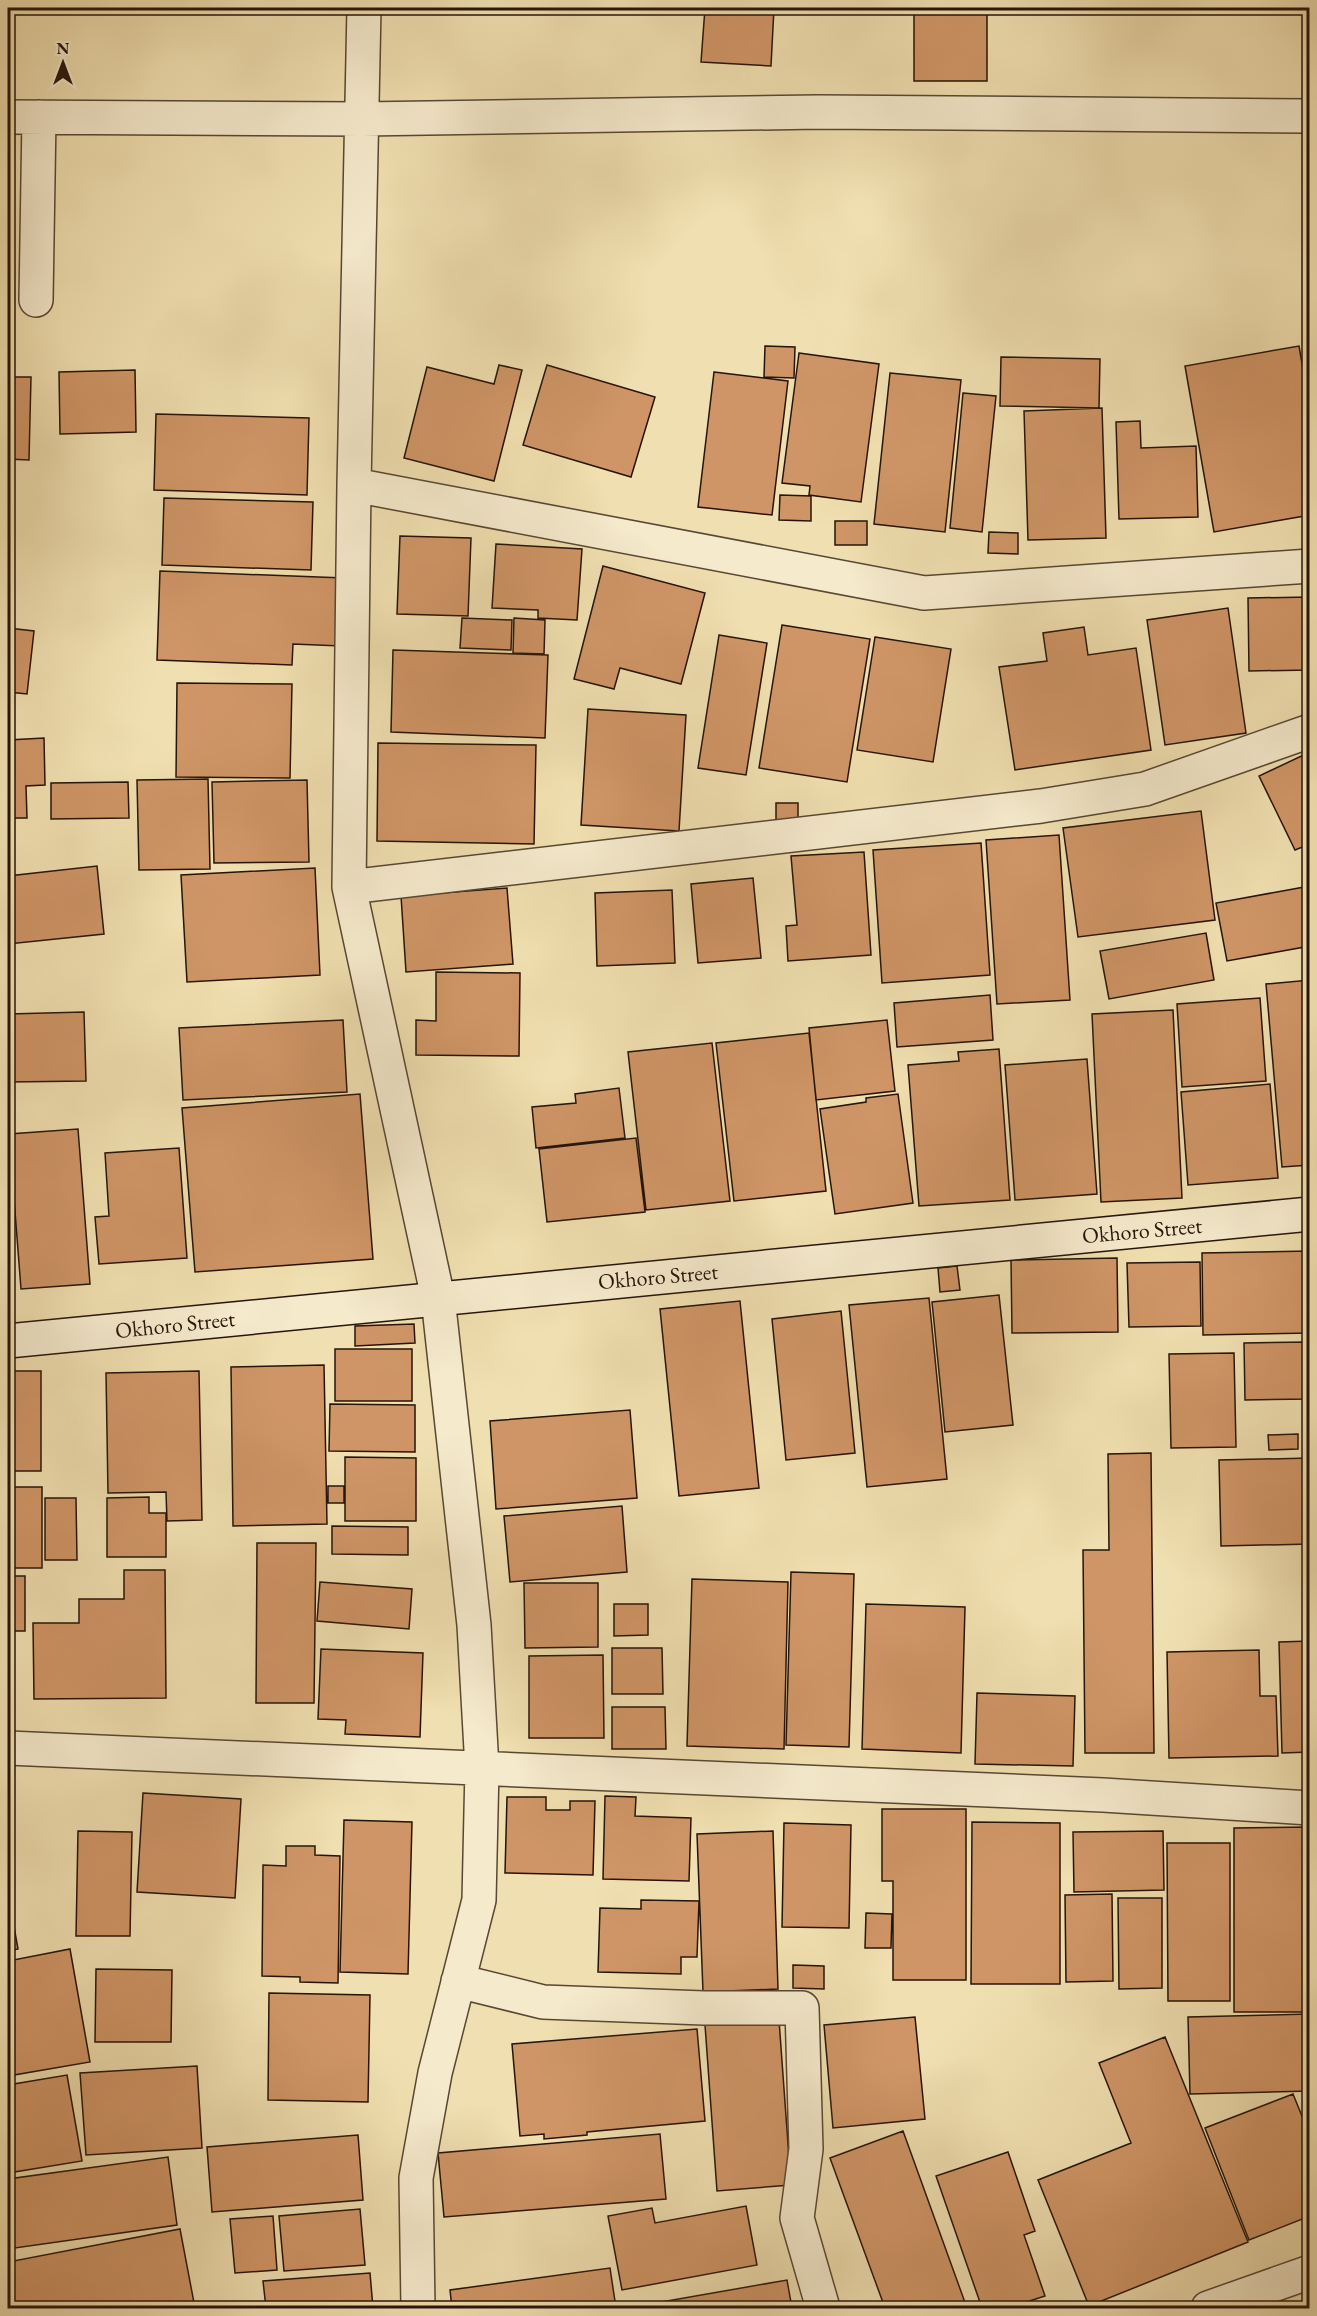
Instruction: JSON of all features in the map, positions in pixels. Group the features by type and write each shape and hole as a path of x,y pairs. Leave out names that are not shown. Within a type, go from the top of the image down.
{"street":[{"path":"364,8 354,485 349,887 438,1298 474,1625 482,1768 478,1900 435,2073 416,2178 418,2308"},
{"path":"36,300 23,117 363,119 819,112 1310,116"},
{"path":"354,485 924,593 1310,566"},
{"path":"349,887 1041,806 1145,789 1310,731"},
{"name":"Okhoro Street","path":"8,1341 1310,1214"},
{"path":"8,1748 1079,1794 1310,1808"},
{"path":"458,1981 543,2002 704,2008 802,2008 806,2149 797,2218 823,2308"},
{"path":"1208,2308 1310,2272"}],"building":[{"path":"705,8 774,8 771,66 701,62"},
{"path":"914,14 987,14 987,81 914,81"},
{"path":"765,346 795,347 794,378 764,377"},
{"path":"1299,346 1310,409 1310,515 1214,532 1185,366"},
{"path":"799,353 879,364 861,502 809,495 810,486 782,483"},
{"path":"1001,357 1100,359 1099,408 1000,406"},
{"path":"1310,357 1310,383 1303,359"},
{"path":"499,365 522,370 494,481 404,458 427,367 494,384"},
{"path":"547,365 655,397 631,477 523,445"},
{"path":"135,370 136,432 60,434 59,372"},
{"path":"714,372 788,381 772,515 698,507"},
{"path":"890,373 961,380 945,532 874,524"},
{"path":"8,377 31,377 29,460 8,459"},
{"path":"963,393 996,396 982,532 950,528"},
{"path":"1102,408 1106,538 1028,540 1024,411"},
{"path":"156,414 309,418 307,495 154,490"},
{"path":"1140,421 1141,448 1196,446 1198,517 1119,519 1116,422"},
{"path":"780,495 811,496 811,521 779,520"},
{"path":"164,498 313,502 311,570 162,565"},
{"path":"835,521 867,521 867,545 835,545"},
{"path":"989,532 1018,533 1018,554 988,553"},
{"path":"400,536 471,538 468,616 397,614"},
{"path":"496,544 582,549 577,620 538,618 538,610 492,608"},
{"path":"603,566 705,593 681,684 620,668 614,689 574,679"},
{"path":"160,571 344,578 341,646 293,644 292,665 157,660"},
{"path":"1310,597 1310,670 1249,671 1248,598"},
{"path":"1228,608 1246,733 1165,745 1147,620"},
{"path":"462,618 512,620 511,650 460,648"},
{"path":"514,618 545,620 544,654 513,653"},
{"path":"782,625 870,639 847,782 759,768"},
{"path":"1084,627 1088,655 1136,648 1151,750 1015,770 999,667 1047,661 1043,633"},
{"path":"8,628 34,631 27,694 8,692"},
{"path":"719,635 767,643 746,775 698,768"},
{"path":"875,637 951,649 933,762 857,750"},
{"path":"393,650 548,655 545,738 391,732"},
{"path":"177,683 292,684 290,778 176,777"},
{"path":"588,709 686,715 679,831 581,825"},
{"path":"44,738 45,785 26,786 27,818 8,818 8,740"},
{"path":"378,743 536,745 534,844 377,841"},
{"path":"1310,752 1310,844 1295,850 1259,776"},
{"path":"208,779 210,869 139,870 137,780"},
{"path":"307,780 309,862 214,863 212,782"},
{"path":"128,782 129,818 51,819 51,783"},
{"path":"776,803 798,803 798,823 776,823"},
{"path":"1201,811 1215,920 1078,937 1063,828"},
{"path":"1059,835 1070,1000 997,1004 986,840"},
{"path":"981,843 990,975 882,983 873,850"},
{"path":"864,852 871,955 788,961 786,926 797,925 791,856"},
{"path":"97,866 104,934 8,944 8,876"},
{"path":"315,868 320,975 187,982 181,875"},
{"path":"753,878 761,958 698,963 691,884"},
{"path":"1310,886 1310,946 1227,961 1216,903"},
{"path":"507,888 513,964 406,972 401,896"},
{"path":"672,890 675,963 597,966 595,893"},
{"path":"1206,933 1214,980 1109,999 1100,951"},
{"path":"436,972 520,973 519,1056 416,1055 416,1020 436,1021"},
{"path":"1310,980 1310,1165 1282,1167 1266,984"},
{"path":"990,995 993,1040 897,1047 894,1003"},
{"path":"1260,998 1266,1081 1182,1087 1177,1004"},
{"path":"1173,1010 1182,1198 1101,1202 1092,1014"},
{"path":"84,1012 86,1081 8,1082 8,1014"},
{"path":"343,1020 347,1092 183,1100 179,1028"},
{"path":"887,1020 895,1091 816,1100 809,1028"},
{"path":"809,1033 826,1191 734,1201 716,1043"},
{"path":"712,1043 730,1201 646,1210 628,1052"},
{"path":"999,1049 1010,1200 919,1206 908,1065 959,1061 958,1052"},
{"path":"1087,1059 1097,1194 1015,1200 1005,1065"},
{"path":"1270,1084 1278,1178 1188,1185 1181,1092"},
{"path":"619,1088 625,1138 536,1148 532,1107 576,1103 575,1094"},
{"path":"360,1094 373,1259 195,1272 182,1108"},
{"path":"898,1094 913,1203 835,1214 820,1109 866,1102 866,1098"},
{"path":"78,1129 90,1284 21,1289 9,1134"},
{"path":"636,1138 645,1212 547,1222 539,1149"},
{"path":"179,1148 187,1258 99,1264 95,1217 109,1216 105,1153"},
{"path":"8,1237 11,1286 8,1286"},
{"path":"1310,1251 1310,1333 1203,1335 1202,1253"},
{"path":"1117,1258 1118,1332 1012,1333 1011,1260"},
{"path":"1200,1262 1201,1326 1129,1327 1127,1263"},
{"path":"957,1266 960,1290 940,1292 938,1268"},
{"path":"999,1295 1013,1425 945,1432 932,1302"},
{"path":"929,1298 947,1479 867,1487 849,1305"},
{"path":"740,1301 759,1488 679,1496 660,1309"},
{"path":"841,1311 855,1453 786,1460 772,1319"},
{"path":"414,1324 415,1343 355,1346 355,1326"},
{"path":"1310,1342 1310,1399 1245,1400 1244,1343"},
{"path":"335,1349 412,1349 412,1401 335,1401"},
{"path":"1234,1353 1236,1447 1171,1448 1169,1354"},
{"path":"324,1365 327,1524 233,1526 231,1367"},
{"path":"8,1371 41,1371 41,1471 8,1471"},
{"path":"199,1371 202,1520 167,1521 166,1492 108,1493 106,1373"},
{"path":"330,1404 415,1405 415,1452 329,1451"},
{"path":"630,1410 637,1498 496,1509 490,1421"},
{"path":"1298,1434 1298,1449 1269,1450 1268,1435"},
{"path":"1151,1453 1154,1753 1085,1753 1083,1550 1109,1550 1108,1454"},
{"path":"345,1457 416,1458 416,1521 345,1521"},
{"path":"1310,1458 1310,1544 1221,1546 1219,1460"},
{"path":"328,1486 344,1486 344,1503 328,1503"},
{"path":"8,1487 42,1487 42,1568 8,1568"},
{"path":"149,1497 149,1513 166,1513 166,1557 107,1557 107,1498"},
{"path":"45,1498 76,1498 77,1560 45,1560"},
{"path":"622,1506 627,1572 510,1582 504,1516"},
{"path":"332,1526 408,1527 408,1555 332,1554"},
{"path":"257,1543 316,1543 314,1703 256,1703"},
{"path":"124,1570 165,1570 166,1698 34,1699 33,1623 79,1623 79,1599 124,1599"},
{"path":"791,1572 854,1574 849,1747 786,1745"},
{"path":"8,1576 25,1576 25,1631 8,1631"},
{"path":"692,1579 788,1582 784,1749 687,1746"},
{"path":"320,1582 412,1589 409,1629 317,1621"},
{"path":"524,1583 598,1583 598,1647 525,1648"},
{"path":"614,1604 648,1604 648,1635 614,1636"},
{"path":"866,1604 965,1607 961,1753 862,1749"},
{"path":"1310,1641 1310,1752 1282,1753 1279,1642"},
{"path":"612,1648 662,1648 663,1694 612,1694"},
{"path":"321,1649 423,1653 420,1737 345,1734 346,1720 318,1719"},
{"path":"1259,1650 1260,1696 1276,1696 1278,1756 1169,1758 1167,1652"},
{"path":"603,1655 604,1738 529,1738 529,1656"},
{"path":"977,1693 1075,1696 1073,1766 975,1764"},
{"path":"612,1707 665,1707 666,1749 612,1749"},
{"path":"143,1793 241,1799 235,1898 137,1892"},
{"path":"605,1796 636,1797 635,1816 691,1818 689,1881 603,1879"},
{"path":"507,1797 546,1797 546,1810 570,1810 570,1801 595,1801 593,1875 505,1873"},
{"path":"882,1809 966,1809 966,1980 893,1980 893,1881 882,1881"},
{"path":"344,1820 412,1822 408,1974 340,1972"},
{"path":"972,1822 1060,1823 1060,1984 971,1984"},
{"path":"784,1823 851,1825 849,1928 782,1927"},
{"path":"1310,1827 1310,2012 1234,2012 1234,1828"},
{"path":"78,1831 132,1832 130,1936 76,1936"},
{"path":"773,1831 778,1989 703,1992 697,1834"},
{"path":"1163,1831 1164,1890 1074,1892 1073,1832"},
{"path":"1167,1843 1230,1843 1230,2001 1168,2001"},
{"path":"286,1846 315,1846 315,1855 340,1856 338,1983 300,1982 300,1977 262,1976 263,1865 286,1866"},
{"path":"8,1893 18,1949 8,1951"},
{"path":"1112,1894 1113,1981 1066,1982 1065,1895"},
{"path":"1118,1898 1162,1898 1162,1988 1119,1989"},
{"path":"641,1900 699,1901 697,1957 681,1957 681,1974 598,1972 600,1908 641,1909"},
{"path":"866,1913 892,1914 891,1948 865,1948"},
{"path":"70,1949 90,2062 8,2076 8,1961"},
{"path":"793,1965 824,1966 824,1989 793,1988"},
{"path":"96,1969 172,1970 171,2042 95,2042"},
{"path":"269,1993 370,1995 368,2102 268,2100"},
{"path":"1310,2014 1310,2091 1190,2094 1188,2017"},
{"path":"915,2017 925,2119 833,2128 824,2025"},
{"path":"779,2020 791,2185 717,2191 705,2025"},
{"path":"697,2029 705,2121 587,2132 587,2135 544,2139 544,2134 520,2136 512,2044"},
{"path":"1165,2037 1248,2242 1089,2306 1038,2180 1131,2143 1099,2063"},
{"path":"197,2066 202,2148 86,2155 80,2073"},
{"path":"67,2075 82,2161 8,2173 8,2085"},
{"path":"1293,2094 1310,2136 1310,2216 1249,2240 1205,2128"},
{"path":"903,2131 967,2308 885,2308 830,2158"},
{"path":"660,2134 666,2199 444,2217 438,2153"},
{"path":"358,2135 363,2200 212,2212 207,2147"},
{"path":"1008,2152 1035,2231 1024,2235 1045,2296 1008,2308 982,2308 936,2176"},
{"path":"168,2157 177,2225 8,2249 8,2179"},
{"path":"746,2206 757,2265 622,2290 608,2216 652,2208 655,2223"},
{"path":"360,2209 365,2265 284,2271 279,2216"},
{"path":"273,2216 277,2270 235,2273 230,2219"},
{"path":"180,2229 195,2308 8,2308 8,2262"},
{"path":"610,2268 616,2308 452,2308 450,2290"},
{"path":"370,2273 373,2308 266,2308 263,2281"},
{"path":"787,2280 792,2308 627,2308"}]}
